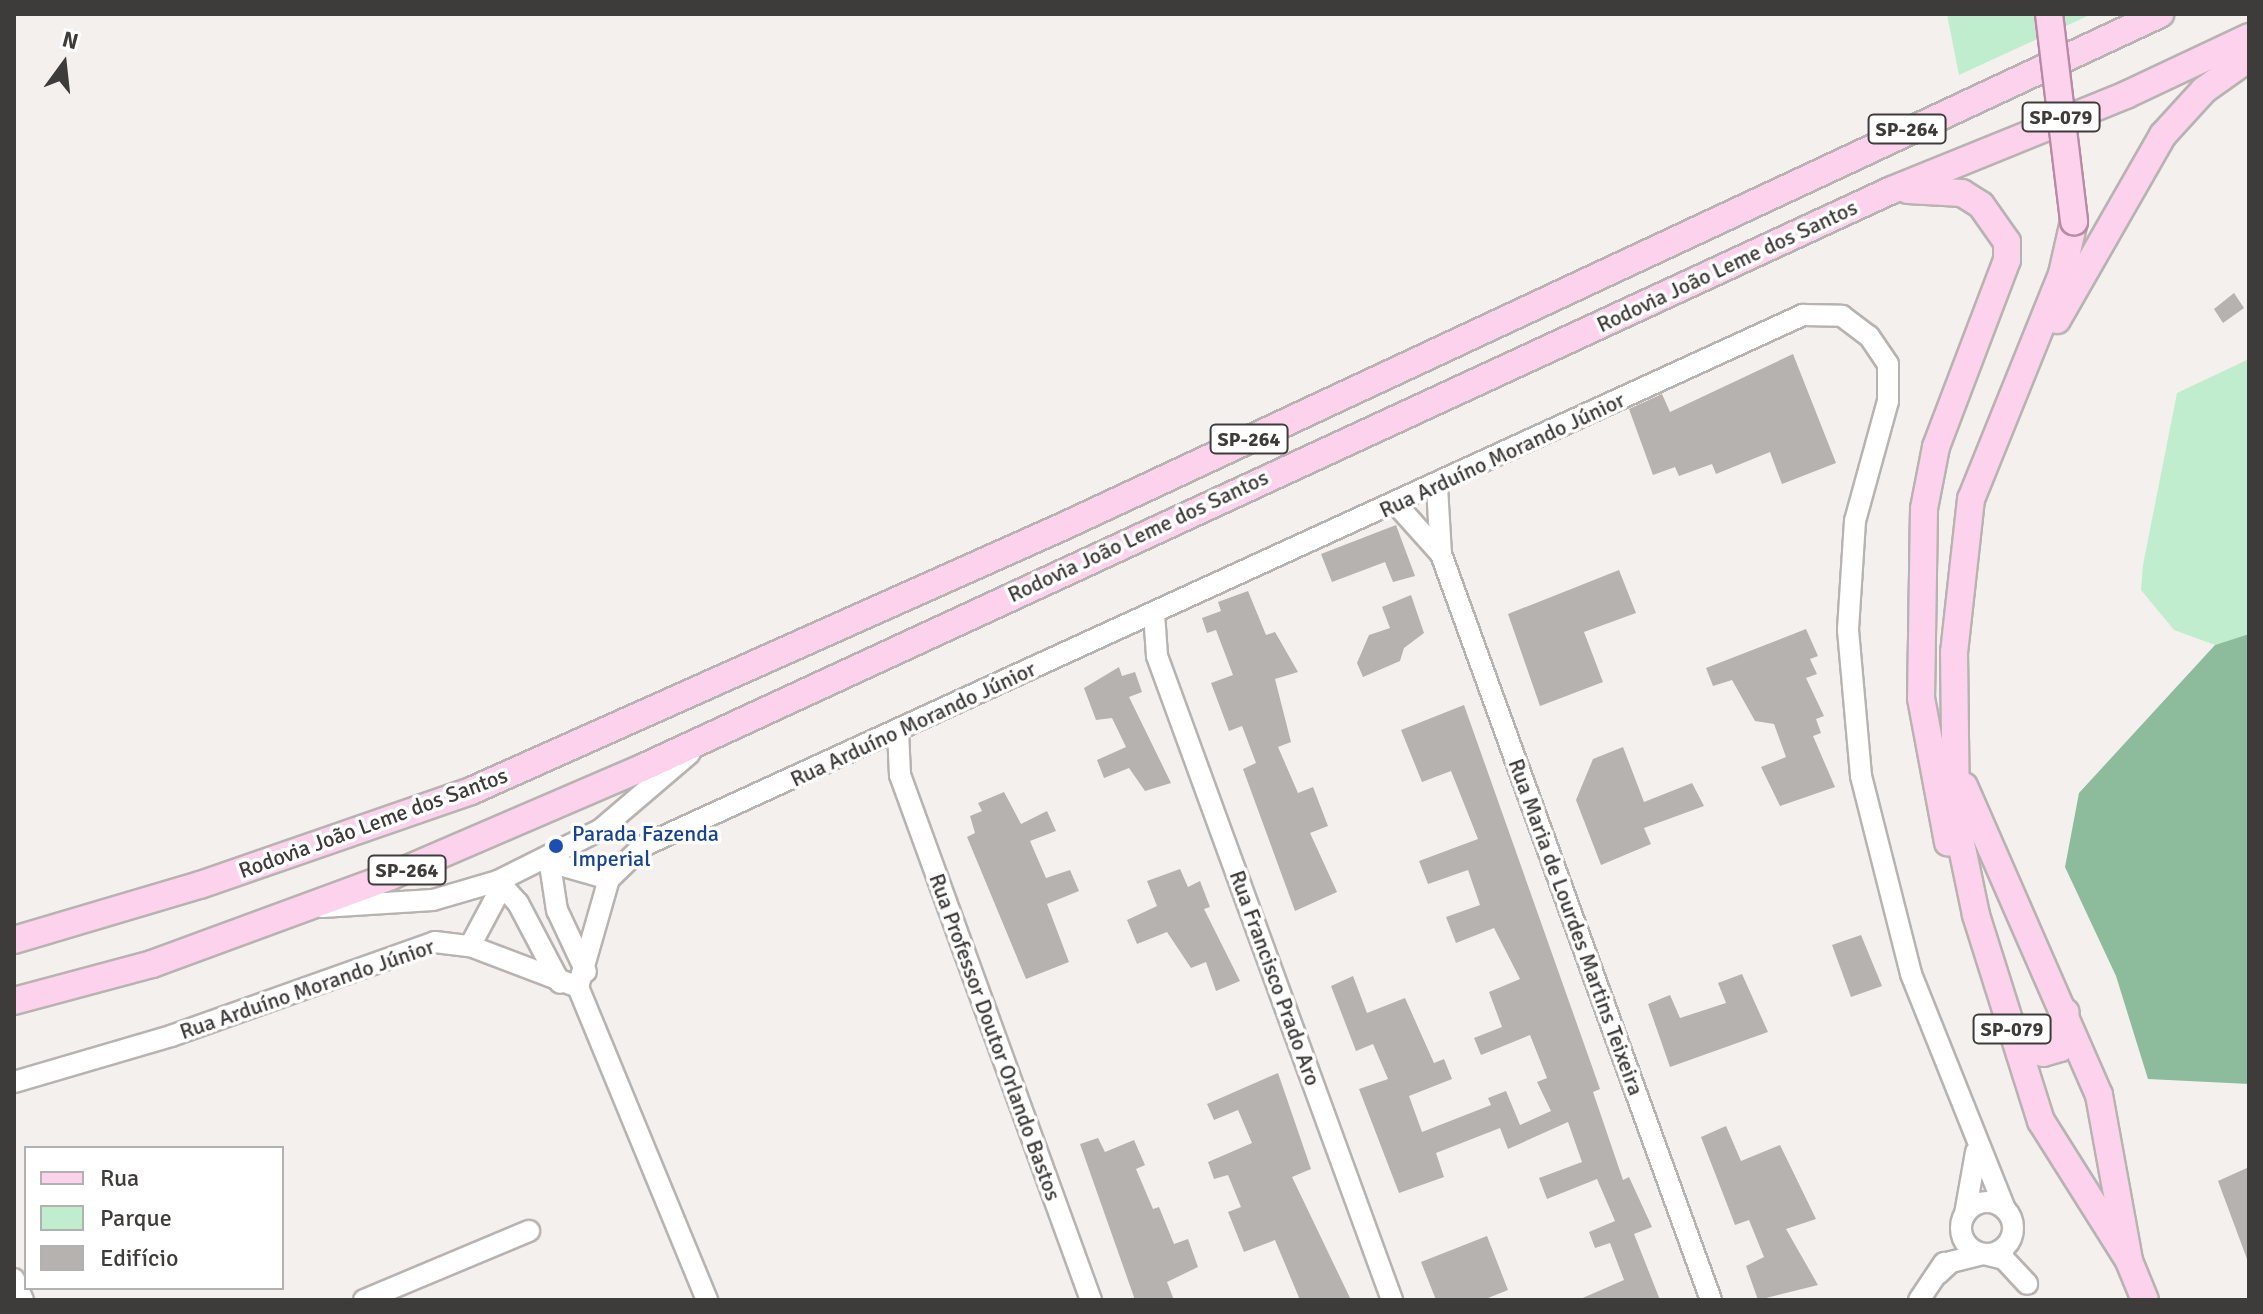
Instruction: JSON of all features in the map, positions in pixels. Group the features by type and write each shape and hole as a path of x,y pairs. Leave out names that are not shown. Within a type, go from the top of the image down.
{"main road":[{"name":"SP-079","path":"2049,14 2074,221 2062,274 1971,499 1960,571 1954,681 1959,775 1956,819 1976,915 2041,1121 2129,1261 2145,1300"},
{"name":"Rodovia João Leme dos Santos","path":"14,940 200,885 471,791 1064,526 2153,17"},
{"name":"Rodovia João Leme dos Santos","path":"14,1001 152,964 306,908 709,736 1892,190 2249,37"},
{"path":"2010,398 2163,135 2204,90 2249,58"},
{"path":"1892,190 1962,193 1981,205 2007,242 2007,260 1936,447 1924,509 1918,604 1921,698 1939,810 1976,915"},
{"name":"SP-079","path":"1959,775 2005,890 2066,1010 2099,1095 2129,1261"},
{"path":"2010,1023 2043,1053 2060,1048 2066,1010"}],"street":[{"name":"Rua Arduíno Morando Júnior","path":"609,879 643,846 1437,487 1803,315 1842,316 1869,336 1888,364 1888,401 1855,521 1848,630 1861,776 1911,974 1976,1148"},
{"name":"Rua Maria de Lourdes Martins Teixeira","path":"1437,487 1441,554 1711,1300"},
{"name":"Rua Maria de Lourdes Martins Teixeira","path":"1397,505 1441,554"},
{"name":"Rua Francisco Prado Aro","path":"1154,613 1157,656 1392,1300"},
{"name":"Rua Francisco Prado Aro","path":"1131,624 1157,656"},
{"name":"Rua Professor Doutor Orlando Bastos","path":"898,731 900,775 1091,1300"},
{"path":"306,908 408,904 500,884 600,830 709,736"},
{"name":"Rua Professor Doutor Orlando Bastos","path":"870,743 900,775"},
{"path":"549,860 609,879 574,981"},
{"path":"549,860 574,981 707,1300"},
{"path":"470,946 500,884"},
{"path":"500,884 518,903 574,981"},
{"name":"Rua Arduíno Morando Júnior","path":"14,1082 171,1036 435,942 470,946 574,981"},
{"path":"1976,1148 2005,1209 2030,1292"},
{"path":"1976,1148 1963,1219 1964,1240 1984,1254 2004,1259 2030,1292"},
{"path":"1938,1274 1963,1219 1983,1203 2005,1209"},
{"path":"364,1300 529,1231"},
{"path":"1919,1300 1951,1262 2006,1245 2013,1231"},
{"path":"14,1279 23,1300"}],"green space":[{"path":"1947,14 2092,14 1959,75"},
{"path":"2249,359 2249,634 2215,645 2174,630 2141,590 2143,565 2177,393"},
{"path":"2249,634 2249,1084 2148,1079 2116,976 2065,867 2079,793 2215,645"}],"building":[{"path":"2234,293 2244,308 2223,323 2214,309"},
{"path":"1793,354 1836,463 1782,484 1770,452 1716,474 1712,464 1679,476 1675,467 1653,475 1629,409 1662,394 1670,412"},
{"path":"1396,525 1415,576 1393,582 1385,562 1332,582 1321,554"},
{"path":"1619,570 1636,613 1584,632 1603,682 1540,706 1508,614"},
{"path":"1248,591 1266,635 1275,632 1298,672 1275,679 1291,742 1278,747 1298,793 1313,787 1328,826 1310,833 1337,892 1295,911 1243,769 1256,763 1242,726 1229,731 1211,683 1233,675 1216,630 1207,633 1202,618 1221,611 1218,602"},
{"path":"1411,595 1424,633 1404,648 1400,661 1363,677 1357,663 1369,635 1390,628 1382,607"},
{"path":"1806,629 1818,656 1810,659 1817,674 1806,678 1824,716 1816,719 1821,733 1813,736 1835,787 1780,806 1761,767 1786,757 1774,724 1755,721 1732,680 1713,686 1706,668"},
{"path":"1119,667 1122,676 1135,672 1142,692 1129,697 1171,783 1145,791 1129,768 1104,778 1097,760 1126,747 1112,718 1096,720 1084,688"},
{"path":"1464,705 1600,1089 1593,1092 1623,1180 1629,1177 1652,1227 1634,1234 1660,1300 1578,1300 1624,1280 1610,1243 1595,1248 1589,1232 1615,1221 1597,1179 1547,1199 1539,1178 1582,1162 1568,1122 1508,1149 1500,1128 1436,1153 1444,1177 1399,1193 1359,1089 1388,1079 1373,1044 1356,1051 1331,986 1353,976 1367,1013 1405,998 1434,1063 1444,1059 1452,1079 1409,1096 1422,1132 1491,1105 1488,1098 1506,1091 1520,1125 1551,1111 1537,1082 1547,1078 1530,1035 1481,1055 1474,1038 1502,1027 1489,992 1520,979 1494,928 1456,943 1446,917 1480,905 1468,870 1428,884 1419,861 1478,839 1451,771 1422,782 1401,730"},
{"path":"1623,747 1644,802 1692,783 1704,806 1644,828 1651,844 1601,865 1576,800 1593,759"},
{"path":"1004,792 1021,824 1047,811 1056,831 1030,841 1046,878 1070,870 1079,891 1047,904 1069,962 1026,979 967,837 975,833 970,816 982,811 978,803"},
{"path":"1180,869 1188,887 1200,881 1210,907 1204,909 1240,981 1216,991 1206,962 1191,968 1167,932 1137,944 1127,920 1157,906 1147,881"},
{"path":"1861,935 1882,986 1851,997 1832,945"},
{"path":"1742,974 1768,1032 1670,1067 1648,1004 1670,995 1680,1018 1726,1003 1718,983"},
{"path":"1278,1073 1311,1169 1292,1177 1351,1300 1300,1300 1275,1240 1244,1252 1228,1212 1241,1207 1228,1175 1214,1179 1208,1162 1252,1143 1238,1110 1214,1120 1207,1104"},
{"path":"1726,1126 1741,1161 1780,1145 1816,1219 1786,1229 1818,1285 1758,1300 1746,1266 1764,1257 1749,1220 1735,1225 1701,1137"},
{"path":"1098,1138 1105,1152 1134,1140 1145,1165 1136,1169 1153,1209 1159,1207 1174,1244 1188,1239 1198,1267 1167,1282 1174,1300 1135,1300 1080,1144"},
{"path":"2249,1167 2249,1259 2247,1259 2218,1181"},
{"path":"1487,1236 1508,1290 1483,1300 1436,1300 1421,1262"}],"place":[{"name":"Parada Fazenda Imperial","path":"556,846"}]}
